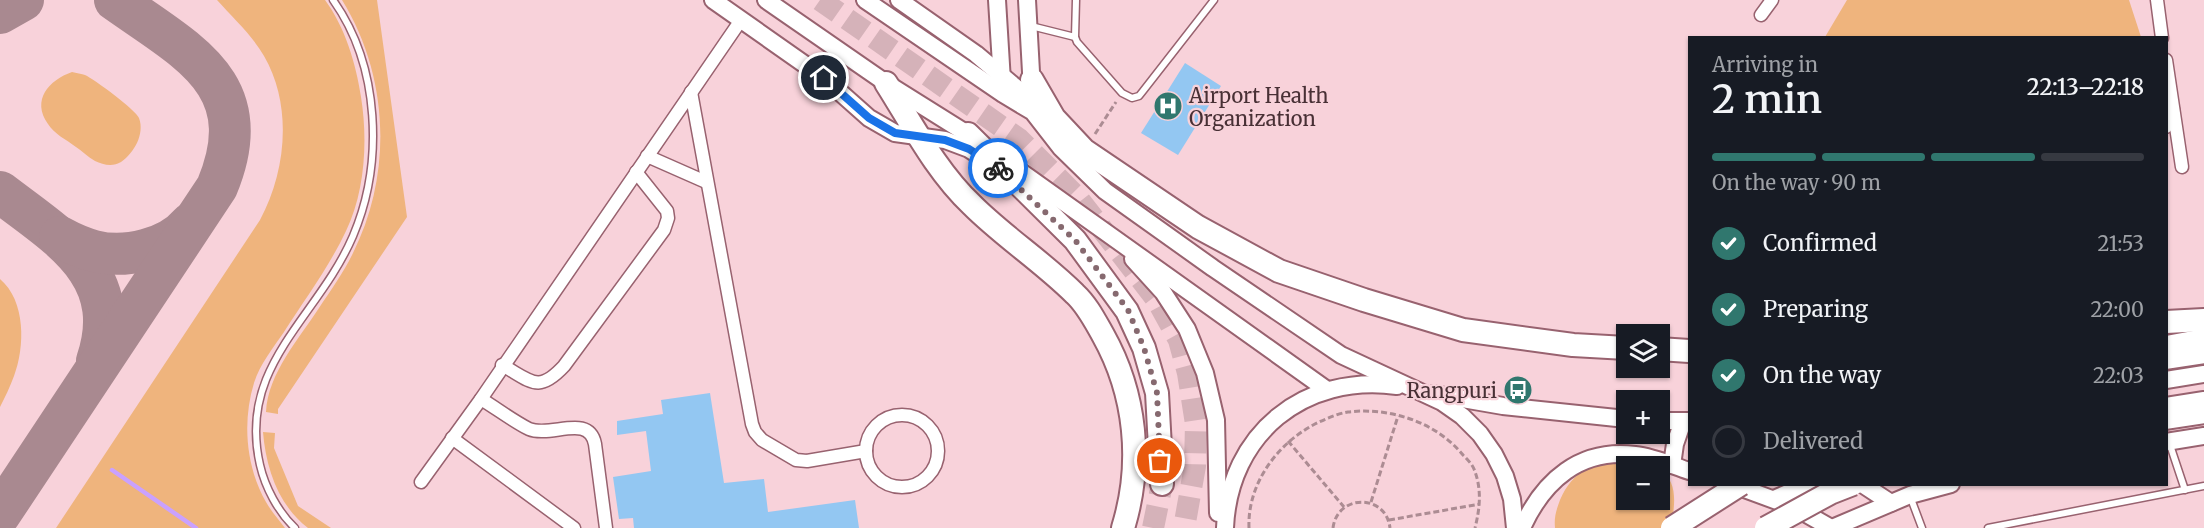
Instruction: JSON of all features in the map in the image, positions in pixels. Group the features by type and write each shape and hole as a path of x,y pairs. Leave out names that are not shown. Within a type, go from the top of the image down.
{"highway":[{"path":"886,82 937,163 970,204 1076,295 1096,321 1112,350 1124,381 1135,445 1134,478 1129,510 1123,528"},
{"path":"1032,98 1084,150 1198,227 1279,270 1364,300 1463,330 1573,345 1616,347"},
{"path":"968,134 1075,240 1128,310 1144,348 1157,393 1162,484"},
{"path":"2168,322 2204,320"},
{"path":"1670,350 1688,351"},
{"path":"2168,358 2204,352"},
{"path":"2168,418 2204,412"},
{"path":"1672,528 1738,486"},
{"path":"1766,528 1830,493 1848,486"}],"main road":[{"path":"713,0 824,78 869,118 895,133 945,140 969,149 1004,172"},
{"path":"766,0 886,82 968,134 1327,390"},
{"path":"865,0 1003,94 1032,98"},
{"path":"899,0 1032,98 1061,148 1105,191 1341,355 1442,402 1462,416 1480,434 1494,454 1505,476 1512,500 1515,528"},
{"path":"997,0 1003,94"},
{"path":"1027,0 1032,98"},
{"path":"1110,235 1163,292 1187,329 1205,373 1216,420 1219,528"},
{"path":"2168,344 2204,337"},
{"path":"2168,380 2204,374"},
{"path":"1225,528 1234,477 1252,444 1277,416 1309,397 1327,390 1364,383 1382,384 1503,406 1616,418"},
{"path":"2168,406 2204,400"},
{"path":"1670,421 1686,421 1675,444 1672,465"},
{"path":"2168,442 2204,436"},
{"path":"1522,528 1541,494 1551,482 1576,465 1590,459 1620,454 1650,457 1688,471"},
{"path":"1737,486 1797,508 1831,528 1910,495 1944,486"},
{"path":"1774,499 1804,486"},
{"path":"1865,486 1891,503"}],"street":[{"path":"1761,15 1772,0"},
{"path":"2157,0 2163,36"},
{"path":"421,482 481,399 502,365 741,20"},
{"path":"2168,74 2182,167"},
{"path":"691,92 706,182 755,432 762,440 796,460 807,461 866,451"},
{"path":"2168,122 2173,108"},
{"path":"647,156 706,182"},
{"path":"502,365 532,381 546,382 554,377 664,230 668,218 667,211 636,172"},
{"path":"481,399 530,429 549,431 578,427 588,430 595,444 606,528"},
{"path":"900,415 914,417 927,424 935,435 939,449 937,463 929,476 918,484 904,488 890,485 878,478 869,467 866,451 868,439 875,427 886,418 900,415"},
{"path":"452,438 574,528"}],"lane":[{"path":"294,528 280,512 261,471 256,438 260,392 270,368 334,270 353,236 366,195 373,135 369,88 362,62 345,20 333,0"},
{"path":"1076,0 1075,37 1080,46 1122,93 1132,98 1139,96 1214,0"},
{"path":"1027,25 1075,37"},
{"path":"2168,442 2185,490"},
{"path":"1988,528 2204,486"},
{"path":"1910,495 1922,528"}],"path":[{"path":"1084,150 1122,93"},
{"path":"1249,528 1254,492 1269,462 1288,441 1314,424 1345,412 1376,410 1431,427 1454,443 1474,467 1480,504 1475,528"},
{"path":"1371,502 1398,416"},
{"path":"1288,441 1344,507"},
{"path":"1333,528 1336,516 1344,507 1356,502 1371,502 1383,511 1389,520 1390,528"},
{"path":"1389,520 1480,504"}],"shaded area":[{"path":"217,0 325,0 349,46 359,84 363,114 363,166 352,216 324,270 263,363 250,398 247,429 254,474 266,502 285,528 56,528 260,220 276,181 283,139 279,96 273,75 254,41"},
{"path":"342,0 377,0 407,217 278,409 278,414 266,412 272,384 278,370 353,253 366,222 375,190 380,125 377,92 358,29"},
{"path":"1847,0 2129,0 2141,36 1826,36"},
{"path":"72,72 85,75 97,82 139,118 141,130 137,143 121,162 108,165 95,161 54,131 43,115 41,107 45,92 56,80"},
{"path":"0,279 15,299 21,325 21,338 18,364 0,407"},
{"path":"263,432 275,433 274,448 298,506 331,528 308,528 281,497 267,459"},
{"path":"1616,460 1616,510 1670,510 1670,481 1674,496 1671,528 1555,528 1555,517 1559,504 1571,481 1585,470 1603,462"}],"building":[{"path":"1185,63 1221,86 1178,155 1141,133"},
{"path":"710,393 724,483 764,479 768,512 855,500 859,528 634,528 633,518 619,519 613,477 651,471 646,431 617,435 617,421 663,414 661,400"}],"waterway":[{"path":"112,470 196,528"}],"taxiway":[{"path":"0,13 23,0"},
{"path":"0,514 217,187 228,152 229,122 223,96 210,74 168,37 115,0"},
{"path":"0,192 65,243 82,261 95,281 103,304 104,331 97,361"},
{"path":"60,237 94,251 132,253 159,246 181,233 190,224"}],"tunnel":[{"path":"820,0 1019,139 1077,197 1157,300 1179,340 1188,373 1196,424 1195,466 1184,528"},
{"path":"1153,528 1162,484"}],"way so far":[{"path":"998,168 1075,240 1128,310 1144,348 1157,393 1160,461"}],"place":[{"name":"Airport Health Organization","path":"1168,106"},
{"name":"Rangpuri","path":"1518,390"}],"route":[{"path":"824,78 856,104 869,118 895,133 945,140 969,149 998,168"}]}
